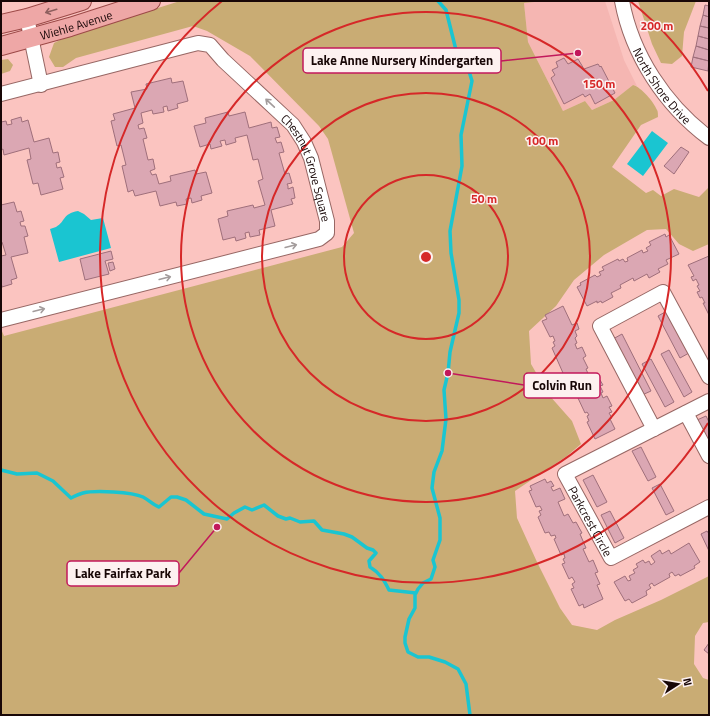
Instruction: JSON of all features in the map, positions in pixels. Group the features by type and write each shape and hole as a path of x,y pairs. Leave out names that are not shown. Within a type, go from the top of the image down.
{"main road":[{"name":"Wiehle Avenue","path":"1,24 27,18 82,1"},
{"name":"Wiehle Avenue","path":"1,46 31,39 151,1"}],"street":[{"name":"North Shore Drive","path":"622,1 624,12 634,40 648,70 672,103 685,117 709,138"},
{"path":"27,18 41,85"},
{"name":"Chestnut Grove Square","path":"1,94 41,85 198,43 210,45 223,60 293,125 304,142 311,158 327,221 327,233 319,239 1,320"},
{"path":"654,429 600,326 663,292 709,377"},
{"name":"Parkcrest Circle","path":"709,401 566,474 611,558 709,507"},
{"path":"686,413 709,456"}],"shaded area":[{"path":"180,1 544,1 524,3 528,42 563,111 585,101 592,110 614,100 633,85 647,95 653,103 658,117 641,125 612,167 646,193 653,190 661,196 674,189 699,197 709,187 709,244 693,251 679,244 666,229 647,230 604,255 574,280 556,306 529,331 531,364 549,395 572,421 581,444 567,456 515,491 517,518 560,608 572,625 597,630 709,576 709,622 703,623 695,636 694,664 703,678 709,680 709,715 1,715 1,329 4,336 342,247 354,233 328,139 319,126 250,56 207,31 193,26 76,58 63,67 55,67 49,57 54,43 66,37"},
{"path":"544,1 605,1 624,60 637,86 633,85 614,100 592,110 585,101 563,111 528,42 524,3"},
{"path":"638,1 696,1 684,32 682,56 672,64 661,63 652,44"},
{"path":"8,59 13,65 10,71 1,74 1,60"}],"water":[{"path":"652,131 668,143 643,176 627,164"},
{"path":"78,211 91,220 103,218 111,248 59,262 50,229 59,225 69,214"}],"building":[{"path":"705,5 709,6 709,17 703,15"},
{"path":"703,15 709,17 709,28 700,26"},
{"path":"700,26 709,28 709,39 698,36"},
{"path":"698,36 709,39 709,50 696,46"},
{"path":"696,46 709,50 709,61 693,57"},
{"path":"693,57 709,61 708,71 691,67"},
{"path":"564,58 568,64 578,59 584,69 598,64 600,67 601,66 615,93 595,104 590,94 585,97 583,94 564,104 551,78 555,75 552,70 558,67 556,62"},
{"path":"171,78 172,83 183,81 188,101 177,104 178,108 168,111 167,106 163,107 164,112 153,114 152,110 141,113 143,123 138,125 139,129 144,128 147,138 143,139 148,160 153,159 155,169 150,171 152,175 156,174 159,184 171,181 170,176 195,170 196,174 206,172 212,193 201,196 202,200 192,203 191,198 186,199 187,204 177,206 176,202 160,206 156,191 135,196 133,190 128,192 122,166 126,165 121,145 117,146 111,121 115,120 113,114 135,108 131,92 147,89 146,84"},
{"path":"228,112 229,116 245,112 249,128 271,122 272,128 277,127 280,137 275,138 277,143 281,142 284,152 279,153 285,174 289,173 292,183 287,184 288,189 293,187 295,198 291,199 293,204 271,210 275,226 259,230 260,235 250,237 249,232 245,233 246,238 236,241 235,237 223,240 218,219 228,216 227,211 253,205 254,208 265,205 258,181 263,179 258,159 253,160 247,135 235,138 236,142 226,145 225,140 220,141 222,146 211,149 210,144 200,147 194,126 206,123 205,118"},
{"path":"21,117 22,122 28,120 34,142 49,138 53,153 58,152 60,162 56,163 57,168 61,167 64,177 60,178 63,189 41,195 38,183 33,184 27,160 31,159 29,148 4,155 3,149 1,150 1,122 6,121 7,125 12,124 11,120"},
{"path":"681,147 689,152 674,174 664,166"},
{"path":"14,202 17,212 21,211 24,221 20,222 21,226 25,226 28,236 24,237 28,253 11,257 17,278 11,280 12,284 2,287 1,256 6,255 1,242 1,205"},
{"path":"665,234 666,237 669,235 679,254 666,260 668,264 658,269 660,272 649,278 647,274 634,281 633,278 620,285 621,288 611,293 613,297 602,303 601,301 597,303 597,301 587,306 577,287 581,285 580,283 595,275 597,277 601,275 599,272 604,270 602,267 618,259 619,261 623,259 625,262 628,261 627,258 642,250 643,253 648,251 646,248 651,245 649,242"},
{"path":"111,251 113,259 105,261 109,274 85,280 80,259"},
{"path":"709,256 709,315 703,303 705,303 702,297 700,298 697,292 700,291 697,286 699,285 696,279 693,281 691,277 694,276 688,265"},
{"path":"113,262 115,269 110,271 108,263"},
{"path":"563,306 572,325 577,323 579,329 575,331 577,343 575,344 577,349 582,347 586,356 583,358 588,368 586,369 590,378 594,376 597,382 600,380 603,385 600,386 603,392 601,393 603,398 607,396 612,406 609,407 612,412 609,413 615,429 595,439 587,422 589,421 587,416 589,415 587,412 585,413 577,396 579,396 577,391 574,393 572,388 568,390 560,374 563,373 552,348 555,346 553,342 555,341 553,336 550,337 542,321 547,319 545,315"},
{"path":"667,311 689,353 680,358 658,316"},
{"path":"622,334 651,391 642,395 613,339"},
{"path":"669,350 692,392 684,397 661,354"},
{"path":"651,359 674,402 665,407 642,364"},
{"path":"706,416 709,422 709,443 697,420"},
{"path":"641,447 656,477 648,481 632,451"},
{"path":"593,475 607,502 597,507 583,480"},
{"path":"545,479 547,483 551,481 554,486 551,487 553,491 560,488 565,499 558,502 564,516 568,514 573,523 576,522 582,533 580,534 586,548 583,549 589,562 593,560 598,572 595,573 600,584 597,585 603,599 584,608 583,604 579,606 571,589 574,588 572,584 575,582 572,577 569,579 562,564 565,563 563,559 565,558 564,554 561,555 554,539 556,538 555,535 551,536 549,532 545,533 538,517 541,515 539,511 542,510 540,506 536,507 529,491 532,490 530,486"},
{"path":"660,484 674,511 666,515 652,488"},
{"path":"610,511 624,538 615,543 601,515"},
{"path":"707,531 709,534 709,551 701,534"},
{"path":"689,543 700,562 694,566 695,568 680,576 679,574 675,576 672,572 669,574 670,577 654,586 652,583 649,585 651,588 646,591 647,595 632,603 629,599 625,601 614,582 625,576 628,581 631,580 629,576 635,573 633,570 638,567 636,564 643,560 645,563 649,561 651,565 655,562 651,556 660,550 662,554 669,550 671,554"},
{"path":"709,643 709,654 704,650"}],"waterway":[{"path":"438,1 446,10 456,50 469,71 472,81 461,135 462,166 450,231 451,253 459,300 459,313 450,352 448,373 444,390 446,419 442,451 434,472 432,488 440,518 440,540 433,560 435,567 431,579 423,583 415,595 415,608 409,619 405,643 408,652 418,657 429,657 445,662 458,669 466,684 470,715"},
{"path":"1,470 17,474 37,473 53,481 71,498 89,492 122,493 138,495 159,507 171,497 177,497 186,500 204,514 227,519 245,507 252,510 264,505 278,516 286,519 290,518 300,522 314,521 322,530 352,537 376,553 369,561 370,567 381,577 389,590 416,593"}],"place":[{"name":"Lake Anne Nursery Kindergarten","path":"578,53"},
{"name":"Colvin Run","path":"448,373"},
{"name":"Lake Fairfax Park","path":"217,527"}]}
